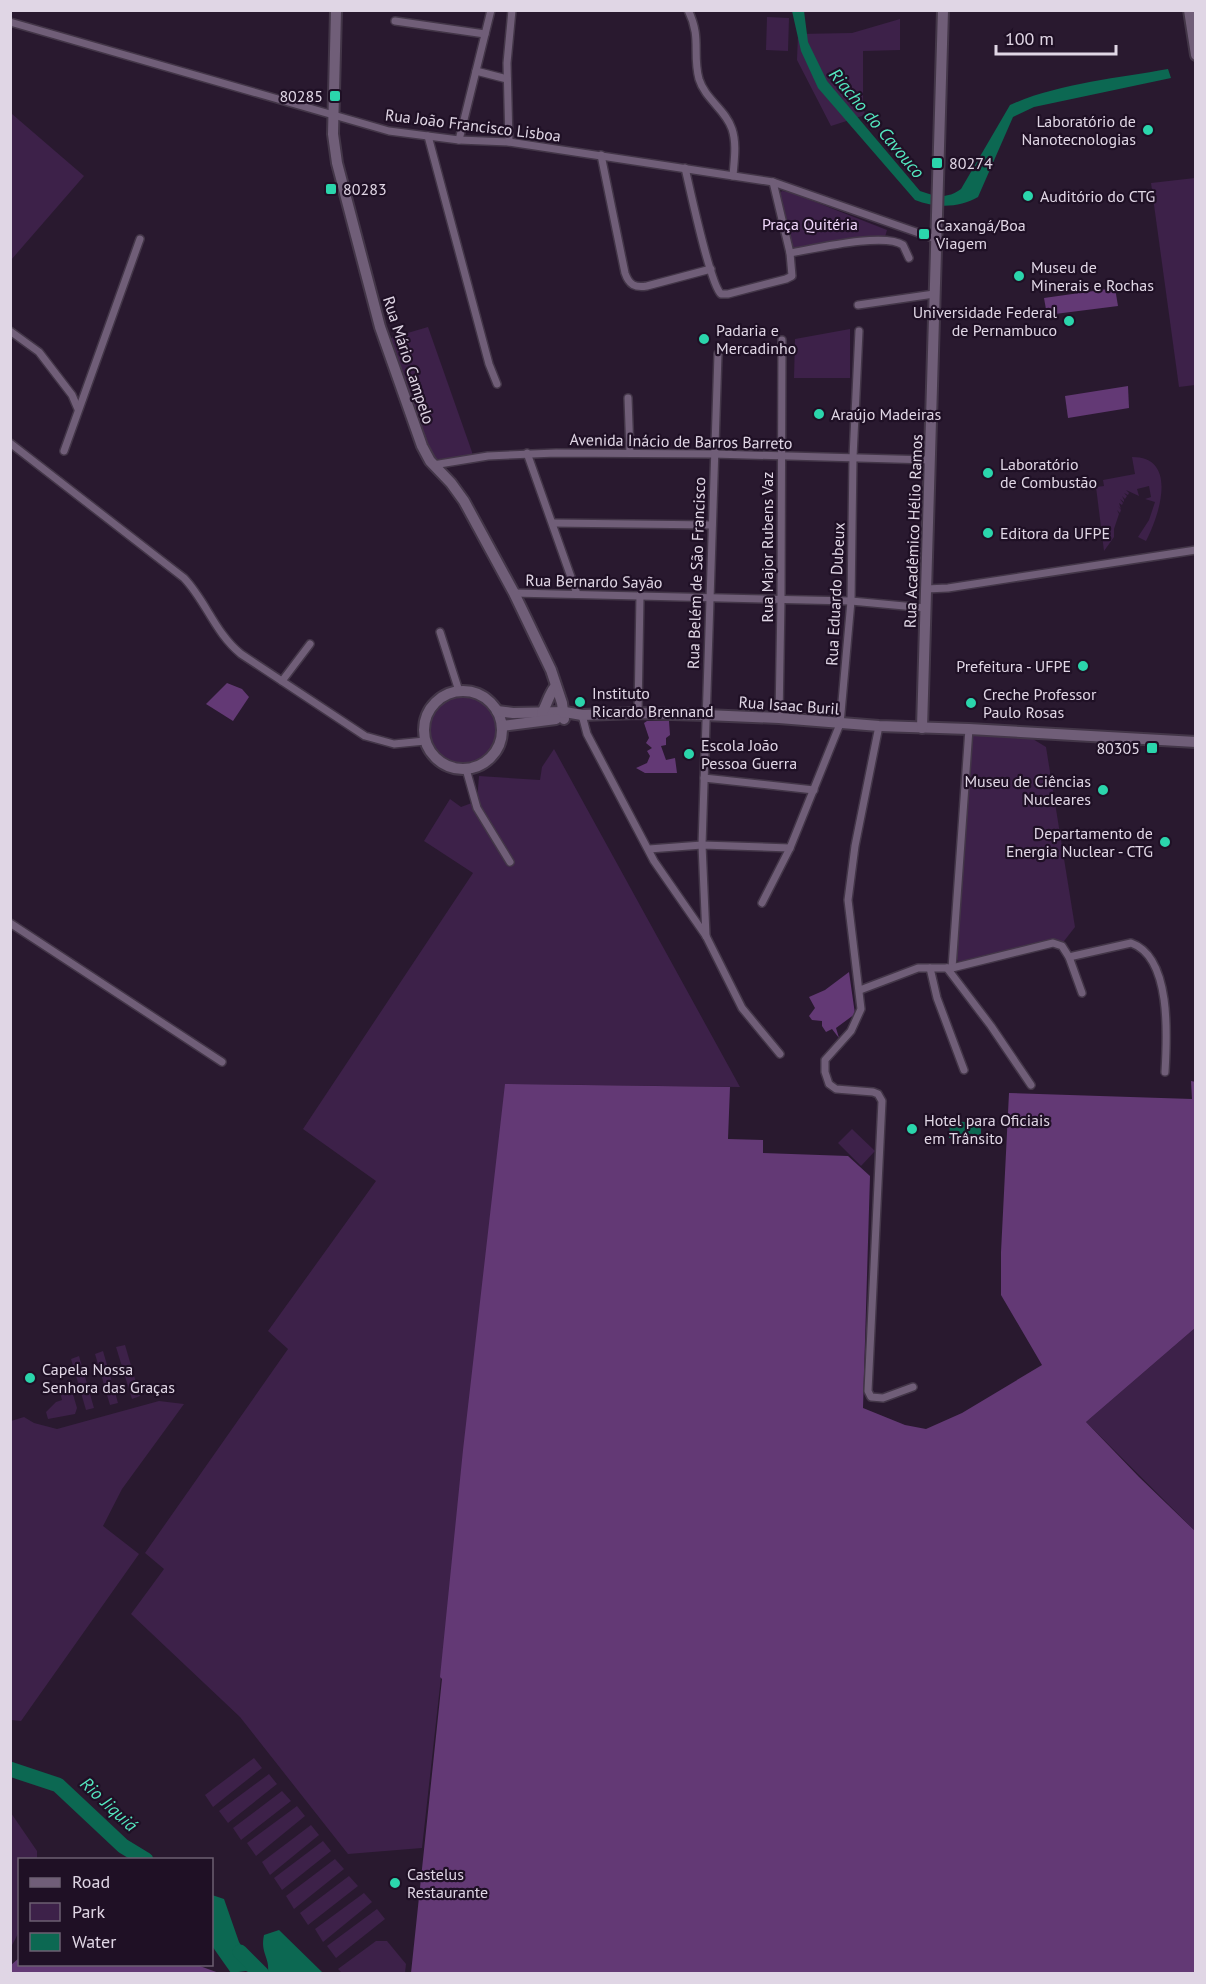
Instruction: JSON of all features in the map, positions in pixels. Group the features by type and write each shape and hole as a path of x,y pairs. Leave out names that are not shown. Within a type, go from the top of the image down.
{"main road":[{"name":"Rua Mário Campelo","path":"336,10 333,134 337,163 380,327 419,437 433,465 451,483 464,501 514,594 545,656 564,715"},
{"name":"Rua Acadêmico Hélio Ramos","path":"922,728 943,10"},
{"path":"1189,10 1196,55"},
{"path":"542,712 555,687"},
{"path":"451,692 474,692 488,699 497,711 502,726 500,741 493,754 481,764 466,769 451,767 437,760 425,741 423,726 428,711 438,699 451,692"},
{"name":"Rua Isaac Buril","path":"497,711 542,712 577,718 582,715 638,713 779,718 840,724 1196,742"},
{"name":"Rua Isaac Buril","path":"502,726 564,715"}],"street":[{"path":"459,140 491,10"},
{"path":"509,142 507,79 512,10"},
{"path":"688,10 696,31 699,79 705,93 732,128 733,176"},
{"path":"396,21 485,34"},
{"name":"Rua João Francisco Lisboa","path":"10,22 388,131 459,140 509,142 601,154 773,182 936,239"},
{"path":"476,72 507,79"},
{"path":"428,136 489,364 497,384"},
{"path":"601,154 626,273 632,285 647,286 711,269"},
{"path":"685,168 711,269 717,290 721,294 792,276 790,253 773,182"},
{"path":"64,452 140,239"},
{"path":"790,253 872,240 889,240 903,245 909,258"},
{"path":"858,304 934,294"},
{"path":"10,331 39,352 72,395 78,409"},
{"name":"Rua Eduardo Dubeux","path":"762,903 790,848 840,724 851,600 853,457 859,331"},
{"name":"Rua Major Rubens Vaz","path":"779,718 782,599 782,340"},
{"name":"Rua Belém de São Francisco","path":"706,936 702,846 718,354"},
{"path":"628,398 630,453"},
{"path":"10,443 184,578 199,596 225,639 241,654 365,736 394,744 425,741"},
{"path":"526,453 577,594"},
{"name":"Avenida Inácio de Barros Barreto","path":"433,465 488,456 526,453 713,454 930,460"},
{"path":"553,523 712,525"},
{"path":"926,589 948,588 1196,550"},
{"name":"Rua Bernardo Sayão","path":"514,594 851,600 926,608"},
{"path":"638,713 640,595"},
{"path":"440,632 459,691"},
{"path":"282,681 310,645"},
{"path":"582,715 587,734 649,849 702,846 790,848"},
{"path":"879,726 854,855 848,900 861,1009 851,1031 825,1060 825,1072 829,1084 836,1089 873,1092 878,1094 882,1101 868,1391 871,1397 878,1399 913,1387"},
{"path":"969,729 950,968 1031,1085"},
{"path":"466,769 477,808 510,862"},
{"path":"704,778 814,790"},
{"name":"Rua Belém de São Francisco","path":"649,849 654,861 706,936 742,1008 780,1054"},
{"path":"10,923 222,1062"},
{"path":"860,990 904,972 950,968 1053,943 1062,946 1069,957 1082,993"},
{"path":"1069,957 1122,944 1138,945 1145,952 1160,978 1168,1018 1165,1071"},
{"path":"930,968 937,998 964,1070"}],"green space":[{"path":"767,17 789,18 788,51 766,50"},
{"path":"900,19 900,50 863,51 865,115 831,126 797,60 798,34 852,33"},
{"path":"12,114 84,176 11,260 10,116"},
{"path":"1195,178 1195,385 1179,387 1151,183"},
{"name":"Praça Quitéria","path":"782,191 790,192 887,230 885,237 795,249 790,243 779,194"},
{"path":"428,327 472,455 433,460 387,339"},
{"path":"850,329 850,378 794,378 795,339"},
{"path":"1132,457 1147,460 1156,467 1161,477 1162,490 1156,517 1146,541 1138,537 1149,520 1155,502 1145,499 1151,497 1149,486 1137,489 1139,496 1126,490 1129,493 1128,495 1124,493 1127,496 1125,499 1122,496 1124,502 1120,499 1123,503 1122,505 1119,503 1121,509 1118,506 1121,510 1120,513 1117,510 1119,514 1114,537 1104,551 1096,487 1104,486 1103,480 1135,474"},
{"path":"463,696 476,699 487,706 494,717 497,730 494,743 487,754 476,761 463,764 450,761 439,754 432,743 429,730 432,717 439,706 450,699"},
{"path":"969,729 1023,733 1046,747 1075,927 1061,945 965,967 955,958"},
{"path":"554,749 740,1087 507,1084 422,1848 348,1854 240,1717 131,1614 164,1569 145,1553 288,1349 268,1331 376,1181 303,1129 473,873 424,841 450,799 461,807 477,801 479,776 540,780 542,767"},
{"path":"852,1129 875,1151 861,1166 838,1143"},
{"path":"1195,1328 1195,1531 1086,1422"},
{"path":"125,1345 140,1396 132,1399 116,1347"},
{"path":"103,1351 118,1403 110,1405 95,1354"},
{"path":"79,1356 94,1408 86,1410 71,1359"},
{"path":"70,1384 77,1408 75,1414 48,1419 46,1412 56,1402 62,1400 58,1386"},
{"path":"159,1401 184,1404 122,1489 103,1526 139,1554 21,1721 11,1720 11,1421 24,1417 34,1423 57,1429"},
{"path":"254,1758 262,1768 213,1807 205,1795"},
{"path":"269,1774 277,1784 228,1823 219,1811"},
{"path":"282,1791 291,1801 241,1840 233,1828"},
{"path":"297,1806 305,1816 256,1856 247,1843"},
{"path":"11,1813 37,1851 37,1858 18,1858 18,1934 11,1947"},
{"path":"311,1825 319,1835 270,1875 262,1862"},
{"path":"323,1841 331,1851 282,1890 274,1878"},
{"path":"335,1859 344,1869 294,1909 286,1896"},
{"path":"349,1876 358,1886 308,1925 300,1913"},
{"path":"364,1893 372,1902 323,1942 315,1929"},
{"path":"377,1909 385,1919 336,1958 327,1946"},
{"path":"376,1941 387,1941 406,1964 405,1973 342,1973 338,1969"}],"shaded area":[{"path":"1115,288 1118,306 1047,315 1044,298"},
{"path":"1128,386 1129,408 1068,418 1065,396"},
{"path":"227,683 242,689 249,697 233,721 206,704"},
{"path":"669,721 670,735 666,738 666,745 661,746 666,760 675,758 677,773 645,773 636,768 647,763 650,756 647,751 652,748 646,743 649,738 644,723"},
{"path":"849,972 855,1014 836,1028 839,1038 832,1029 826,1032 822,1021 812,1020 809,1016 815,1008 809,997 825,990"},
{"path":"1191,1081 1196,1082 1195,1328 1086,1422 1195,1531 1195,1973 411,1973 463,1450 505,1084 730,1087 728,1139 763,1140 763,1153 848,1156 870,1176 863,1408 905,1425 926,1429 962,1413 1042,1365 1001,1295 1009,1093 1192,1099"},
{"path":"18,1959 18,1966 200,1966 219,1973 11,1973 11,1965"}],"water":[{"path":"792,11 804,11 808,42 827,81 920,191 937,196 946,196 961,189 1010,105 1047,92 1108,79 1168,69 1171,78 1034,107 1013,117 978,197 955,205 931,204 915,200 818,88 801,51"},
{"path":"950,1121 981,1123 981,1138 949,1138"},
{"path":"213,1895 224,1899 239,1942 258,1973 246,1971 231,1973 213,1947"},
{"path":"279,1930 323,1973 268,1973 268,1963 263,1946 264,1935"}],"waterway":[{"name":"Rio Jiquiá","path":"10,1769 58,1785 123,1846 143,1858"},
{"name":"Rio Jiquiá","path":"240,1952 262,1974"}],"place":[{"name":"80285","path":"335,96"},
{"name":"Laboratório de Nanotecnologias","path":"1148,130"},
{"name":"80274","path":"937,163"},
{"name":"80283","path":"331,189"},
{"name":"Auditório do CTG","path":"1028,196"},
{"name":"Caxangá/Boa Viagem","path":"924,234"},
{"name":"Museu de Minerais e Rochas","path":"1019,276"},
{"name":"Universidade Federal de Pernambuco","path":"1069,321"},
{"name":"Padaria e Mercadinho","path":"704,339"},
{"name":"Araújo Madeiras","path":"819,414"},
{"name":"Laboratório de Combustão","path":"988,473"},
{"name":"Editora da UFPE","path":"988,533"},
{"name":"Prefeitura - UFPE","path":"1083,666"},
{"name":"Instituto Ricardo Brennand","path":"580,702"},
{"name":"Creche Professor Paulo Rosas","path":"971,703"},
{"name":"80305","path":"1152,748"},
{"name":"Escola João Pessoa Guerra","path":"689,754"},
{"name":"Museu de Ciências Nucleares","path":"1103,790"},
{"name":"Departamento de Energia Nuclear - CTG","path":"1165,842"},
{"name":"Hotel para Oficiais em Trânsito","path":"912,1129"},
{"name":"Capela Nossa Senhora das Graças","path":"30,1378"},
{"name":"Castelus Restaurante","path":"395,1883"}],"water label":[{"name":"Riacho do Cavouco","path":"877,123"}]}
